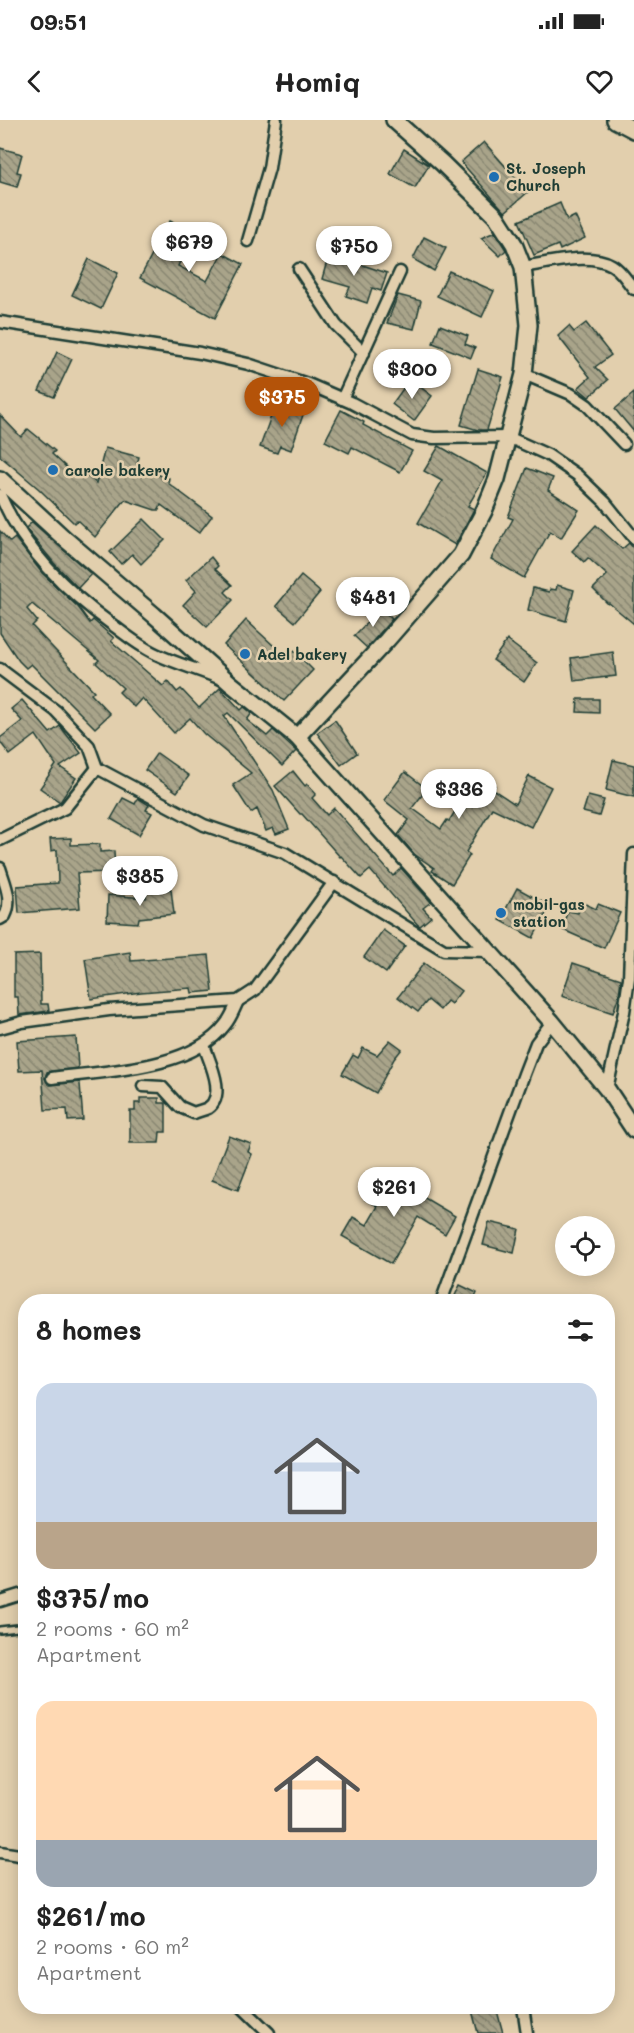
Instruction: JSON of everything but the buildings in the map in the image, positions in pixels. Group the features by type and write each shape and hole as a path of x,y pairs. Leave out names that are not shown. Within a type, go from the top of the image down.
{"main road":[{"path":"297,737 387,640 461,555 484,511 497,479 524,374 528,326 523,267 514,244 496,216 394,120"},
{"path":"615,120 634,130"},
{"path":"0,479 65,540 230,683 297,737 552,1022 607,1089 634,1130"}],"street":[{"path":"248,241 269,168 276,120"},
{"path":"523,267 569,260 602,261 612,265 634,289"},
{"path":"298,268 336,325 364,352"},
{"path":"342,399 400,272"},
{"path":"0,321 200,353 248,364 308,384 412,435 434,438 508,437 548,455 577,475 605,502 634,538"},
{"path":"524,374 571,394 587,405 624,444"},
{"path":"0,495 18,531 30,548 80,601 137,643 156,654 230,683"},
{"path":"0,669 56,711 89,746 97,768 204,825 285,853 444,950 489,951"},
{"path":"0,840 65,808 97,768"},
{"path":"607,1089 629,978 634,854"},
{"path":"0,868 9,903 5,916 0,919"},
{"path":"0,1028 22,1022 109,1010 238,1001 255,990 334,882"},
{"path":"52,1078 152,1065 180,1057 204,1045 225,1025 238,1001"},
{"path":"444,1294 536,1043 552,1022"},
{"path":"143,1086 162,1088 180,1107 194,1113 209,1107 217,1095 215,1078 204,1045"},
{"path":"0,1602 18,1596"},
{"path":"0,1852 18,1855"},
{"path":"249,2014 269,2033"},
{"path":"524,2014 527,2033"}],"lane":[{"path":"0,1630 18,1628"}],"place":[{"name":"St. Joseph Church","path":"494,177"},
{"name":"carole bakery","path":"53,470"},
{"name":"Adel bakery","path":"245,654"},
{"name":"mobil-gas station","path":"501,913"}]}
